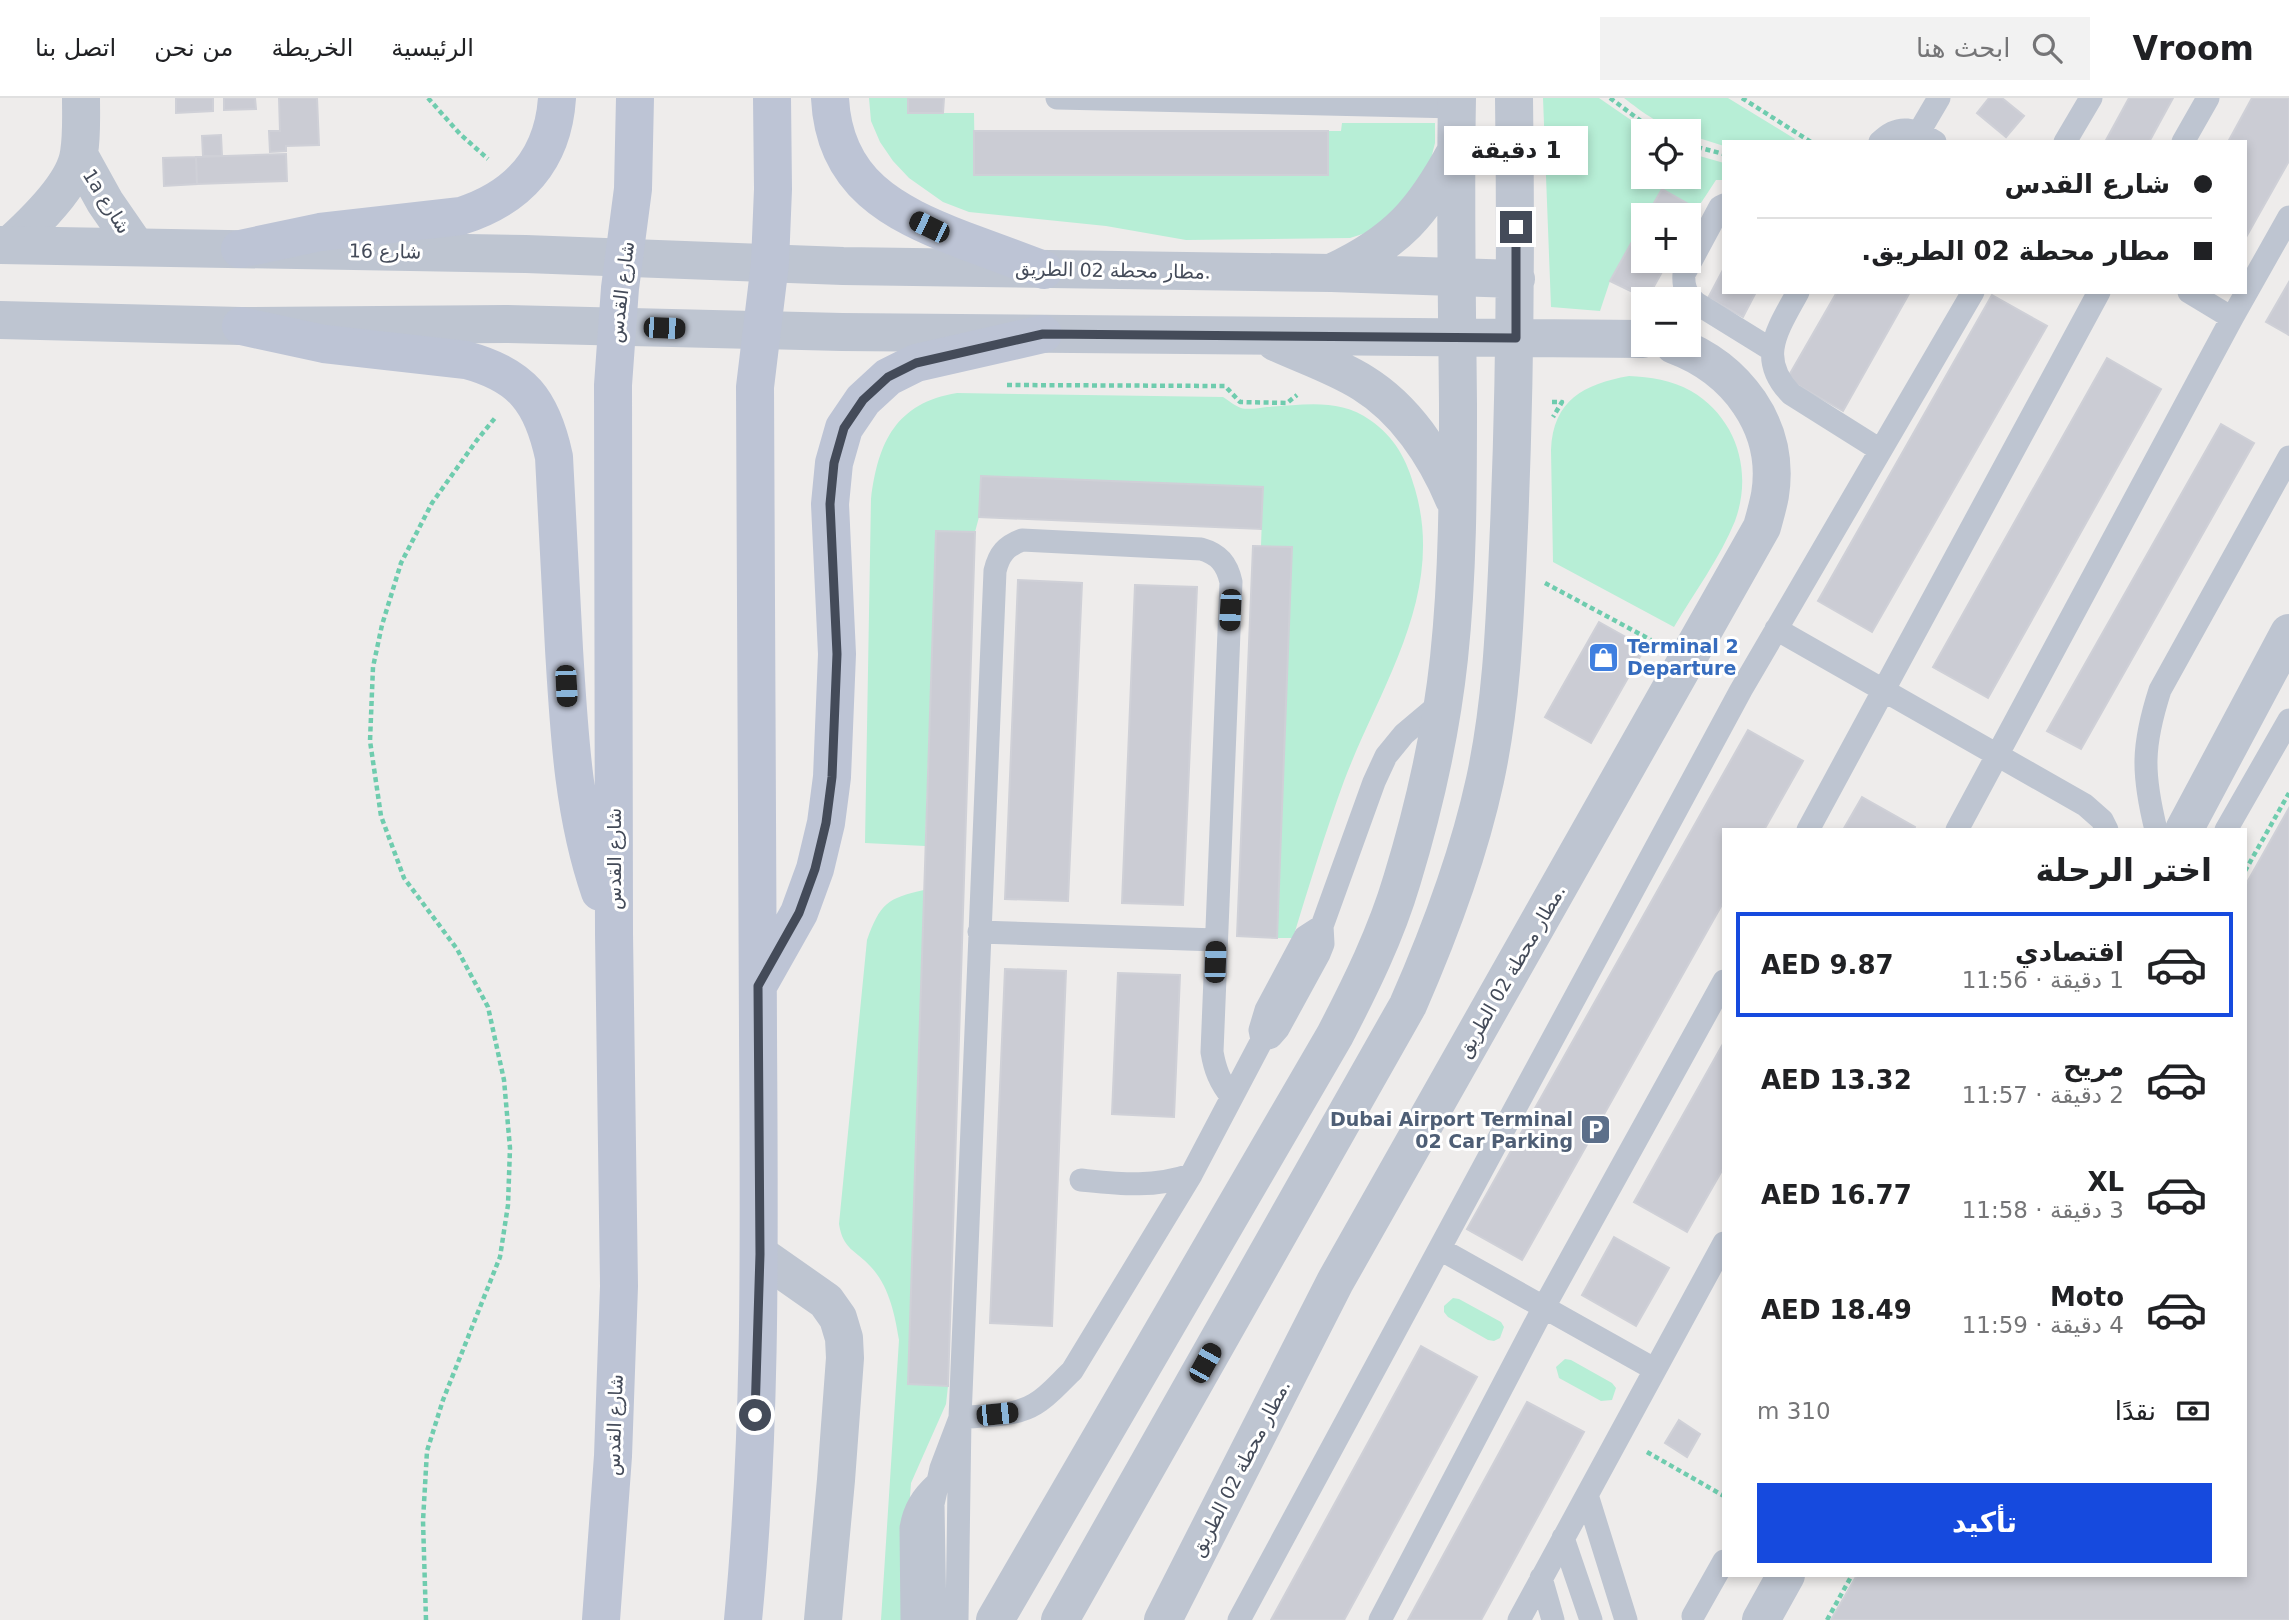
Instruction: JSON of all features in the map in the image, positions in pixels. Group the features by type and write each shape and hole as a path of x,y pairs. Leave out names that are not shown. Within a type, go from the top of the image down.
{"main road":[{"path":"240,248 320,232 461,216 482,209 519,185 534,168 546,148 554,125 557,98"},
{"name":"شارع القدس","path":"601,1620 614,1457 619,1286 614,934 613,386 616,326 634,189 635,98"},
{"path":"743,1620 748,1564 760,1254 755,387 770,263 773,189 772,98"},
{"path":"830,98 834,130 844,155 861,181 882,201 929,227 1044,270"},
{"path":"241,326 324,344 466,360 485,365 523,387 536,407 548,430 554,457 572,763 593,873 614,934"},
{"path":"758,986 799,913 815,869 826,823 832,777 837,654 830,504 834,463 844,428 863,400 888,377 916,363 1043,334"}],"street":[{"name":"1a شارع","path":"5,245 32,226 51,205 67,181 79,155 81,98"},
{"path":"1060,1620 1408,1005 1449,905 1470,842 1497,715 1504,630 1516,338 1514,98"},
{"path":"995,1620 1335,1035 1383,934 1412,846 1437,735 1454,607 1458,508 1457,102"},
{"path":"1331,273 1387,242 1411,220 1429,199 1457,150"},
{"name":"1a شارع","path":"79,155 105,202 136,247"},
{"name":"شارع 16","path":"5,245 624,257 770,263"},
{"name":"مطار محطة 02 الطريق.","path":"770,263 1516,279"},
{"path":"0,320 241,326 505,324 1043,334 1631,339"},
{"path":"1263,336 1363,383 1396,410 1416,432 1432,456 1447,481 1458,508"},
{"name":"مطار محطة 02 الطريق.","path":"1163,1620 1335,1282 1762,527 1770,494 1770,460 1763,427 1747,398 1724,372 1701,356"},
{"path":"2185,828 2289,633"},
{"path":"760,1254 826,1301 838,1318 845,1338 823,1620"},
{"path":"1762,1620 1785,1577"}],"lane":[{"path":"1057,98 1457,102"},
{"path":"1882,140 1891,132 1905,130 1927,137 1939,98"},
{"path":"2065,140 2091,98"},
{"path":"2184,140 2208,98"},
{"path":"1722,206 1684,274 1684,285 1688,295 1696,303 1772,351"},
{"path":"2247,291 2289,217"},
{"path":"1797,294 1775,335 1772,351 1774,370 1791,394 1880,450"},
{"path":"1239,1620 1741,690 1972,294"},
{"path":"1809,828 2098,294"},
{"path":"2192,294 2232,317"},
{"path":"1958,828 2245,294"},
{"path":"2156,828 2147,794 2145,763 2149,726 2160,690 2289,457"},
{"path":"957,1620 960,1418 995,571 1003,551 1022,540 1201,549 1213,552 1228,570 1231,582 1212,1052 1220,1083 1231,1096"},
{"path":"1776,629 2085,804 2102,820 2106,828"},
{"path":"960,1418 1015,1412 1033,1406 1072,1371 1191,1175 1262,1041 1260,1030 1266,1010 1306,937 1322,926 1386,756 1404,734 1442,702"},
{"path":"2227,828 2289,720"},
{"path":"979,932 1216,940"},
{"path":"1380,1620 1544,1307 1722,985"},
{"path":"1081,1180 1137,1185 1157,1184 1191,1175"},
{"path":"1520,1620 1722,1247"},
{"path":"1440,1249 1654,1370"},
{"path":"935,1620 933,1525 936,1484 960,1418"},
{"path":"912,1620 912,1518 923,1497 936,1484"},
{"path":"1587,1495 1626,1620"},
{"path":"1563,1538 1591,1620"},
{"path":"1693,1616 1722,1565"},
{"path":"1541,1578 1553,1620"}],"path":[{"path":"428,98 460,134 497,168"},
{"path":"1610,98 1638,119"},
{"path":"1742,98 1808,140"},
{"path":"1701,148 1722,153"},
{"path":"1004,386 1225,386 1240,402 1287,403 1300,393"},
{"path":"426,1620 423,1521 427,1451 443,1400 500,1257 508,1205 510,1148 504,1080 488,1007 457,949 404,878 381,816 370,741 373,667 382,625 401,563 432,503 498,415"},
{"path":"1541,581 1688,660"},
{"path":"2247,867 2289,793"},
{"path":"1618,1436 1722,1495"},
{"path":"1827,1620 1851,1577"}],"green space":[{"path":"869,98 908,98 908,113 974,113 975,175 1327,175 1328,131 1341,131 1342,123 1435,123 1435,143 1422,184 1372,231 1350,238 1186,240 1106,226 969,212 943,202 909,178 893,161 880,142 871,121"},
{"path":"1543,98 1599,98 1631,120 1631,189 1701,189 1701,156 1722,162 1722,180 1716,180 1701,203 1686,203 1661,190 1654,203 1631,203 1631,243 1610,281 1600,311 1551,307"},
{"path":"1624,98 1728,98 1795,139 1722,140 1722,145 1701,139 1701,119 1654,119"},
{"path":"1629,376 1676,384 1707,402 1730,431 1741,465 1742,484 1735,521 1714,562 1674,627 1553,562 1551,450 1558,418 1574,397 1585,390"},
{"path":"957,393 1223,397 1247,409 1321,404 1346,408 1370,420 1399,450 1415,489 1422,528 1422,566 1416,603 1405,639 1344,781 1293,938 1277,938 1292,548 1261,546 1263,487 981,476 979,517 975,532 936,531 925,846 865,843 871,499 874,478 885,443 905,416 936,398"},
{"path":"924,890 908,1384 948,1386 946,1404 911,1483 901,1620 881,1620 899,1340 887,1292 871,1267 847,1245 839,1224 867,940 876,918 886,904 901,896"},
{"path":"1453,1298 1501,1322 1504,1327 1500,1338 1488,1340 1448,1317 1444,1306"},
{"path":"1565,1359 1612,1383 1616,1388 1612,1400 1601,1401 1559,1378 1556,1367"}],"building":[{"path":"176,98 213,98 213,111 176,113"},
{"path":"224,98 255,98 256,109 224,110"},
{"path":"279,98 317,98 319,145 286,146 286,151 270,152 269,131 280,131"},
{"path":"908,98 944,98 943,113 908,113"},
{"path":"1989,98 2002,98 2024,116 2006,137 1977,113"},
{"path":"2129,98 2173,98 2150,140 2106,140"},
{"path":"2252,98 2289,98 2289,161 2247,235 2247,140 2229,140"},
{"path":"974,131 1328,131 1328,175 974,175"},
{"path":"221,135 222,156 203,156 202,136"},
{"path":"286,154 287,181 197,184 196,157"},
{"path":"196,157 197,184 164,186 163,158"},
{"path":"1662,189 1686,203 1654,203"},
{"path":"1631,243 1631,273 1661,273 1654,287 1631,287 1631,291 1610,281"},
{"path":"1722,272 1722,294 1755,294 1743,317 1708,298"},
{"path":"2289,282 2289,335 2266,322"},
{"path":"1836,294 1909,294 1843,411 1787,379"},
{"path":"1992,295 2047,326 1872,632 1818,601"},
{"path":"2107,358 2161,389 1988,698 1933,667"},
{"path":"2221,424 2254,443 2081,749 2047,731"},
{"path":"981,476 1263,487 1261,529 979,517"},
{"path":"936,531 975,532 948,1386 908,1384"},
{"path":"1253,546 1292,547 1277,938 1237,936"},
{"path":"1018,580 1082,583 1068,901 1005,899"},
{"path":"1135,585 1197,587 1183,905 1122,903"},
{"path":"1599,622 1645,648 1591,743 1545,717"},
{"path":"1748,730 1803,761 1765,828 1722,828 1722,905 1522,1260 1467,1229"},
{"path":"1862,797 1915,827 1915,828 1844,828"},
{"path":"2289,808 2289,1620 1831,1620 1856,1577 2247,1577 2247,882"},
{"path":"1005,969 1066,971 1052,1326 990,1323"},
{"path":"1118,973 1180,975 1174,1117 1112,1114"},
{"path":"1722,1046 1722,1171 1687,1232 1634,1202"},
{"path":"1614,1237 1669,1268 1636,1326 1582,1295"},
{"path":"1421,1346 1477,1377 1344,1620 1271,1620"},
{"path":"1527,1402 1584,1432 1481,1620 1408,1620"},
{"path":"1679,1420 1700,1434 1687,1457 1665,1443"}],"place":[{"name":"Terminal 2 Departure","path":"1604,657"},
{"name":"Dubai Airport Terminal 02 Car Parking","path":"1596,1130"}],"route":[{"path":"755,1415 760,1254 758,986 799,913 815,869 826,823 832,777 837,654 830,504 834,463 844,428 863,400 888,377 916,363 1043,334 1516,338 1516,227"}]}
